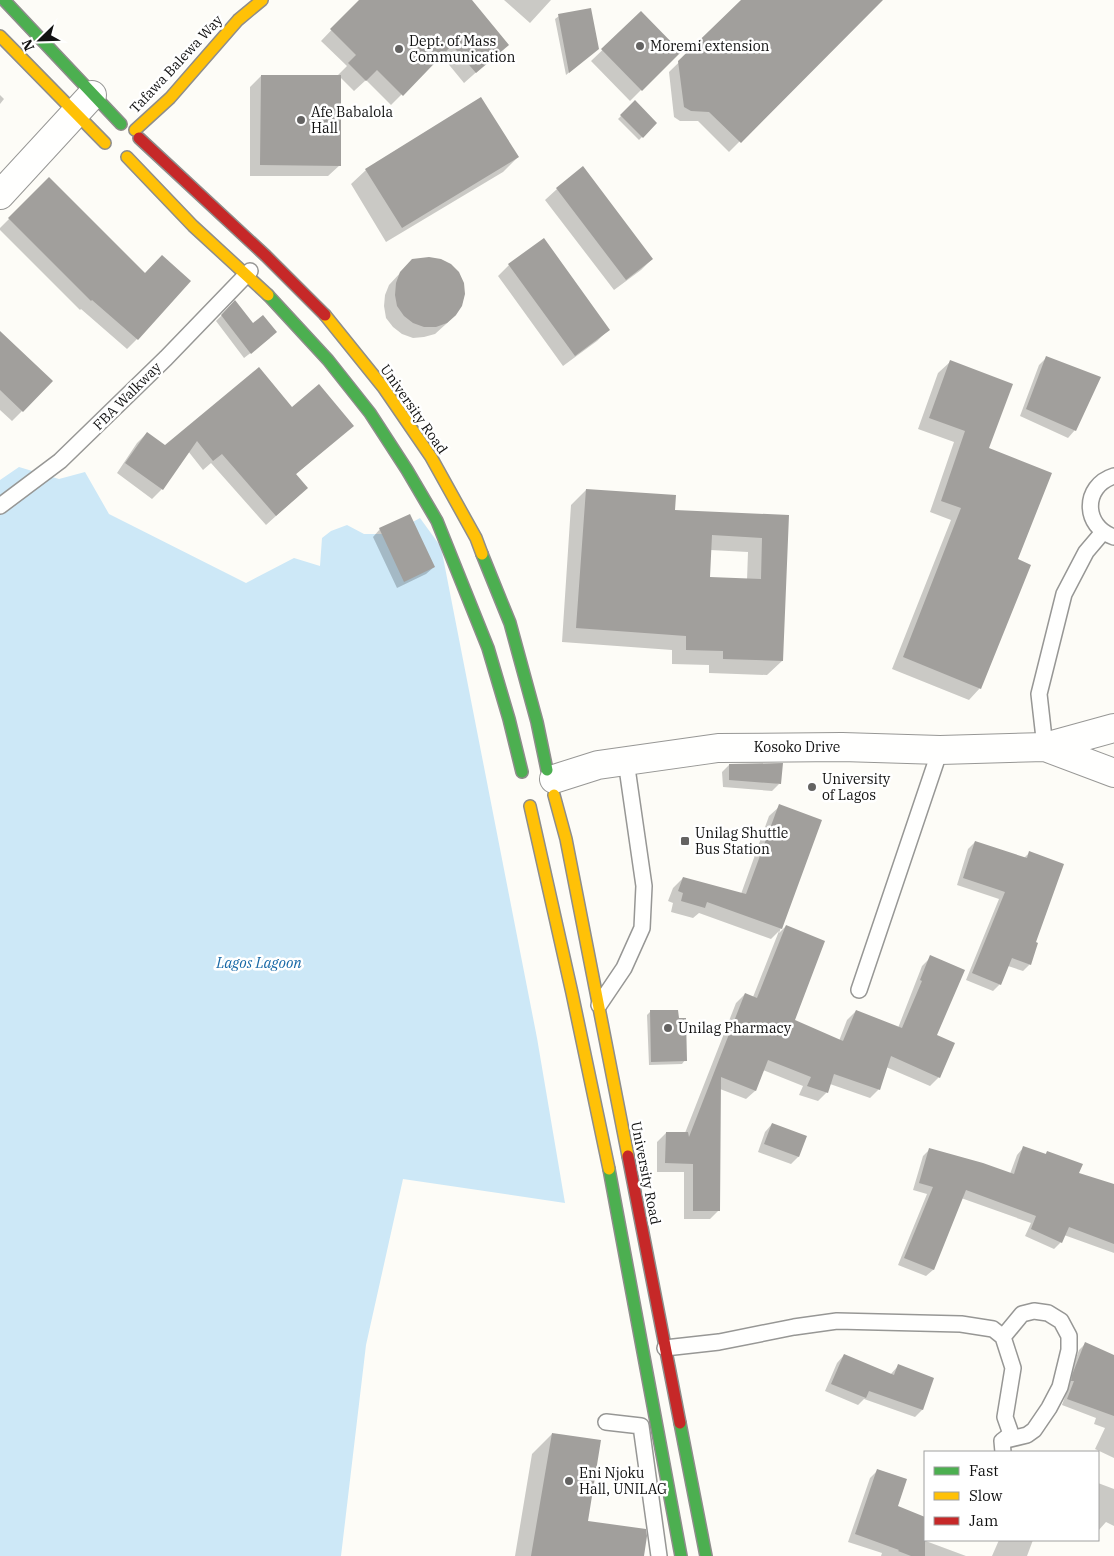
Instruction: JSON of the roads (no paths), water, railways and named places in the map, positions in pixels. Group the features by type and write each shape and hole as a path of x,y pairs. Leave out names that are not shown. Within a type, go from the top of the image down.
{"main road":[{"path":"4,0 84,104 111,132"},
{"name":"Tafawa Balewa Way","path":"137,134 238,20 262,0"},
{"path":"0,36 84,104 111,132"},
{"path":"129,125 137,134 139,146 134,153 127,157 120,158 113,155 108,150 111,132 129,125"},
{"name":"University Road","path":"137,134 266,256 332,322 382,387 431,457 476,538 510,623 537,722 536,786 562,942 629,1273 682,1556"},
{"name":"University Road","path":"127,157 193,226 272,299 322,353 370,413 437,521 488,648 509,719 536,786 566,839 706,1556"}],"street":[{"path":"0,195 84,104"},
{"name":"Kosoko Drive","path":"536,786 598,765 718,748 842,747 940,750 1045,747 1114,728"},
{"name":"Kosoko Drive","path":"1045,747 1114,773"}],"lane":[{"name":"FBA Walkway","path":"0,506 60,462 266,256"},
{"path":"1045,747 1039,694 1064,594 1086,552 1109,535 1096,525 1091,515 1090,504 1093,494 1099,485 1114,476"},
{"path":"859,990 940,750"},
{"path":"599,1005 624,968 642,928 644,886 626,760"},
{"path":"1002,1447 1034,1430 1060,1387 1069,1350 1069,1336 1061,1321 1048,1313 1034,1311 1022,1314 1003,1337"},
{"path":"665,1348 719,1342 811,1325 856,1320 961,1324 993,1329 1003,1337 1013,1368 1006,1417 1011,1434 1002,1447"},
{"path":"606,1422 642,1426 659,1556"}],"water":[{"name":"Lagos Lagoon","path":"19,467 59,479 85,472 109,514 246,583 294,558 320,566 322,538 331,531 347,525 364,534 391,534 420,518 441,547 537,1038 565,1203 403,1179 366,1345 341,1556 0,1556 0,480"}],"place":[{"name":"Moremi extension","path":"640,46"},
{"name":"Dept. of Mass Communication","path":"399,49"},
{"name":"Afe Babalola Hall","path":"301,120"},
{"name":"University of Lagos","path":"812,787"},
{"name":"Unilag Shuttle Bus Station","path":"685,841"},
{"name":"Unilag Pharmacy","path":"668,1028"},
{"name":"Eni Njoku Hall, UNILAG","path":"569,1481"}]}
